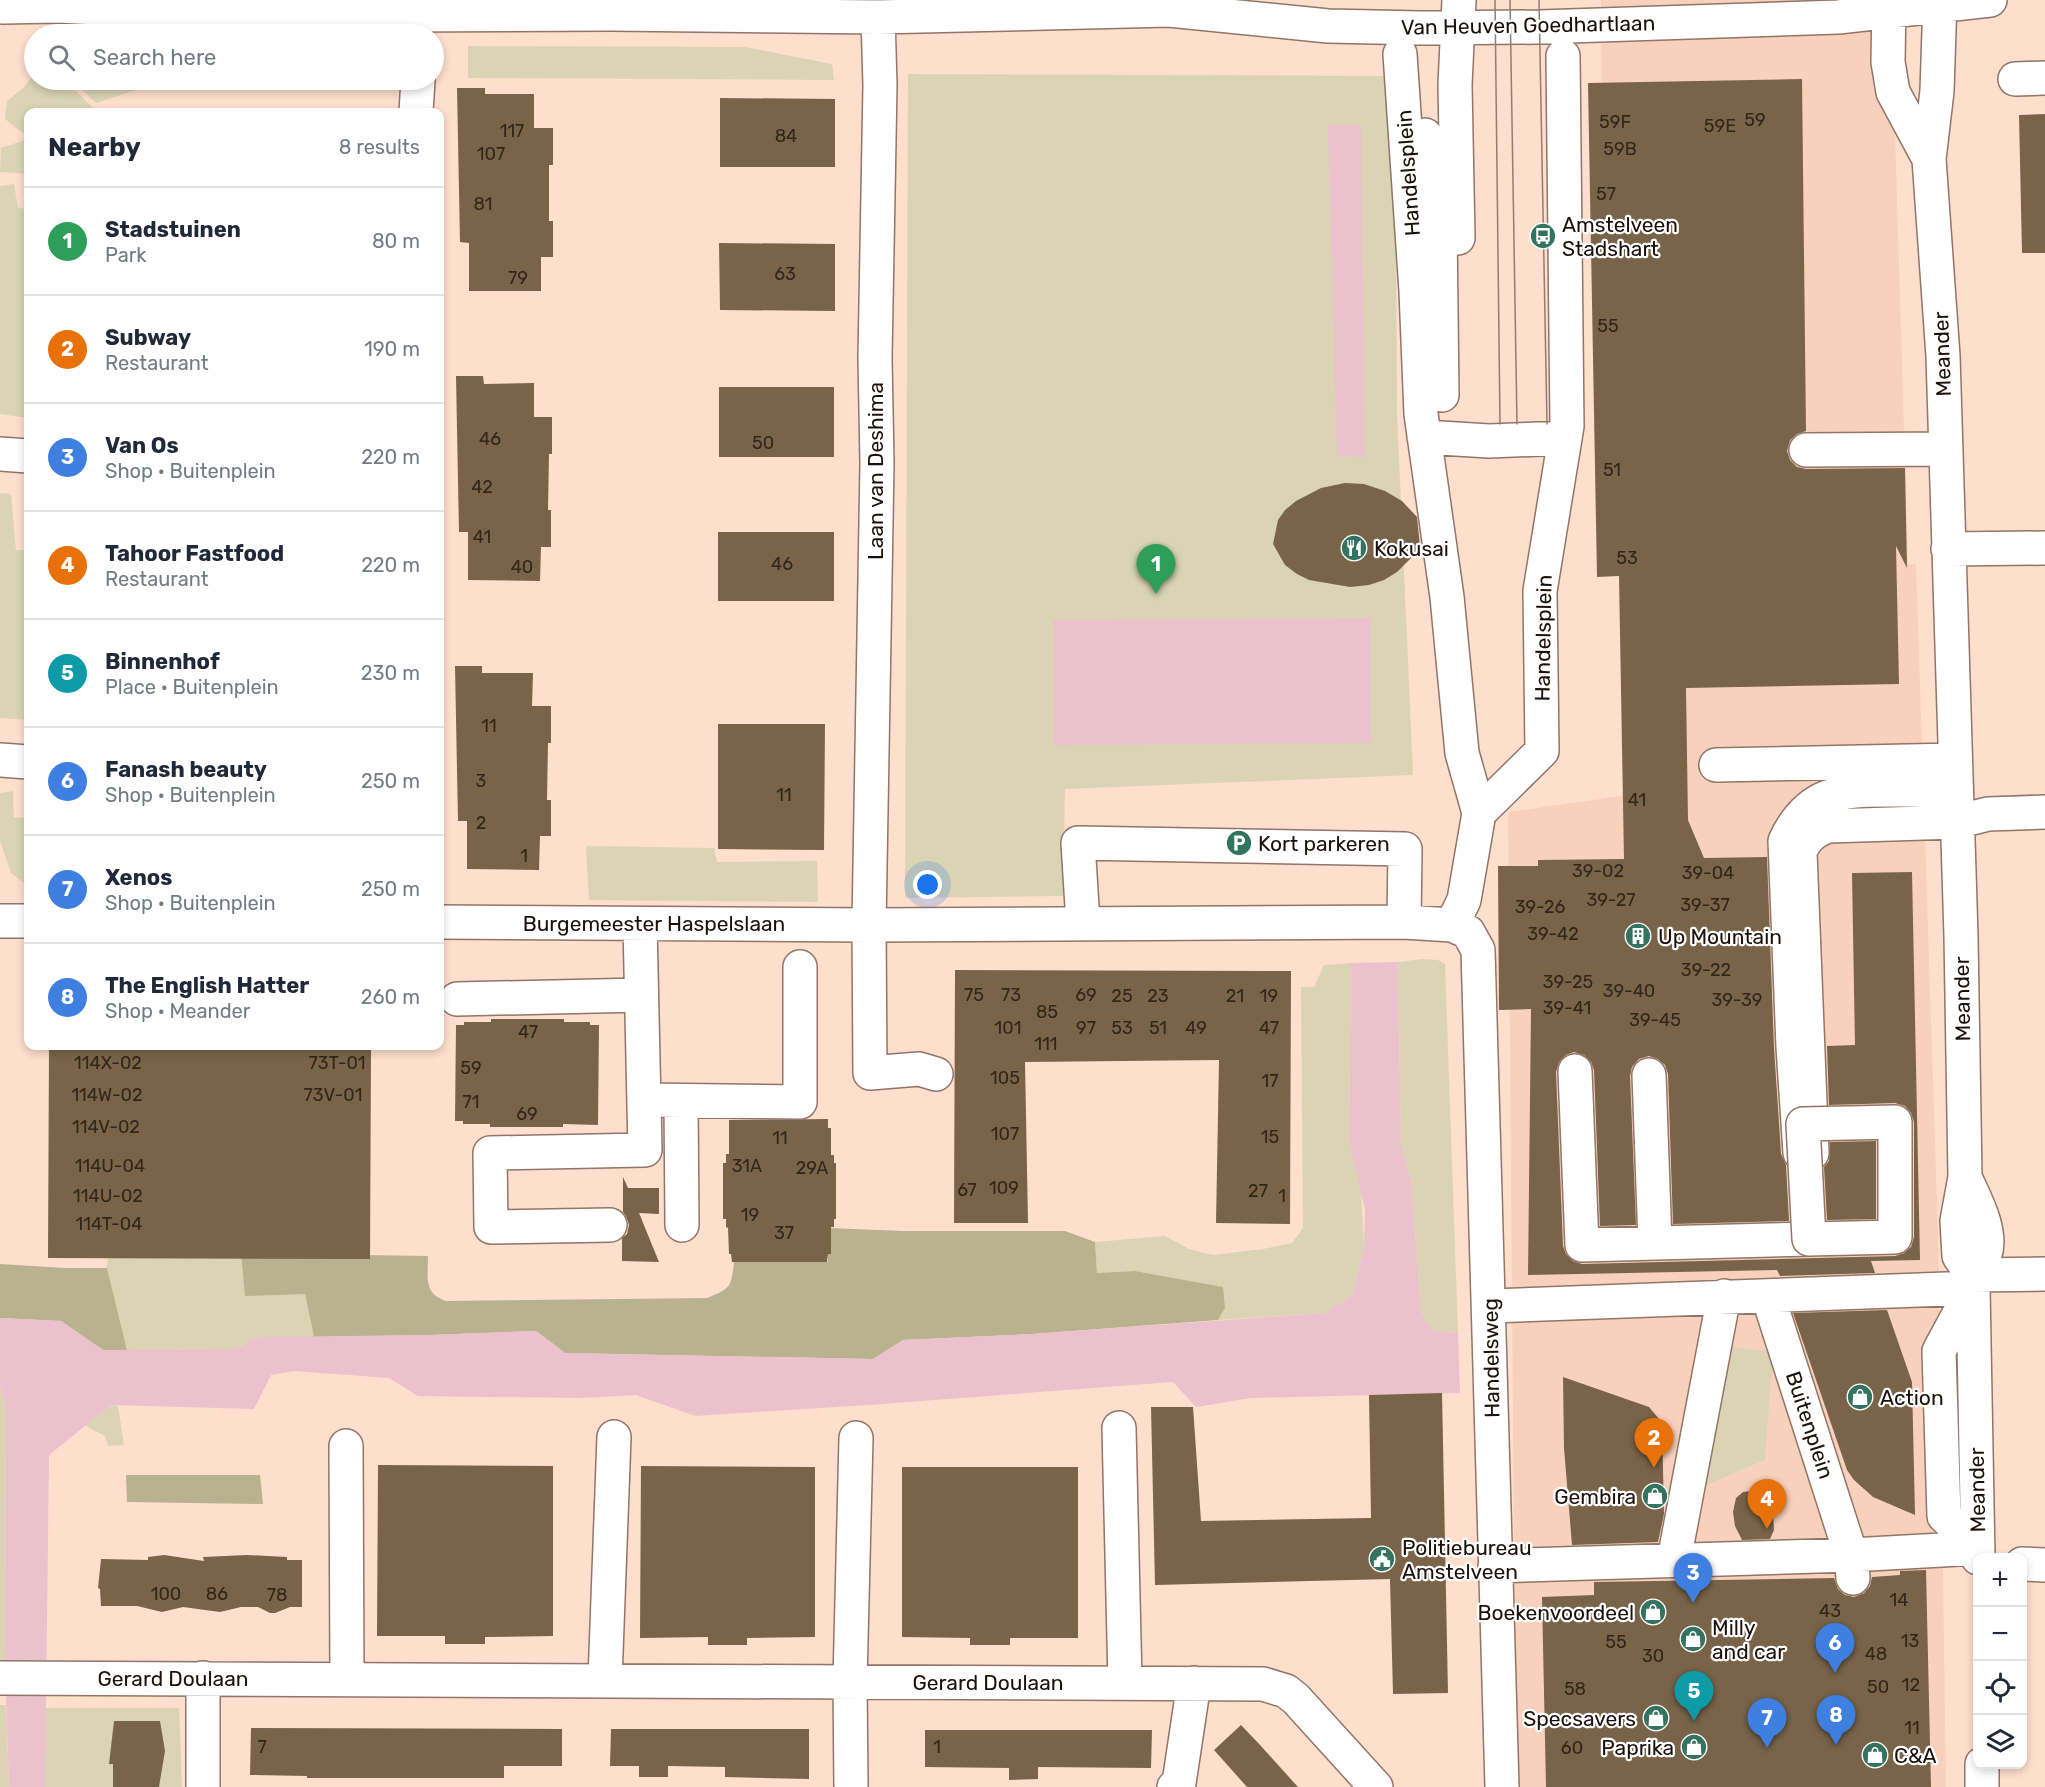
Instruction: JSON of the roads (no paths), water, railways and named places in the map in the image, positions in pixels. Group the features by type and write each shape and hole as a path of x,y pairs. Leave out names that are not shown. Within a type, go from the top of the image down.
{"street":[{"name":"Van Heuven Goedhartlaan","path":"1168,10 1231,0"},
{"path":"1939,3 1990,0"},
{"name":"Van Heuven Goedhartlaan","path":"1,9 57,6 179,12 406,16 611,7 878,17 987,14 1093,6 1168,10 1328,26 1422,14 1808,18 1888,6 1939,3"},
{"name":"Meander","path":"1939,3 1937,91 1929,159 1939,285 1946,449 1955,803 1961,936 1965,1177 1983,1219 1986,1237 1985,1254 1973,1281 1978,1553"},
{"name":"Meander","path":"1888,6 1888,62 1893,92 1929,159"},
{"name":"Handelsplein","path":"1422,14 1415,53 1445,181"},
{"name":"Handelsplein","path":"1458,14 1455,85 1440,226 1467,422"},
{"name":"Laan van Deshima","path":"878,17 879,210 875,358 877,463 869,925 870,1073 919,1069 936,1074"},
{"name":"Handelsplein","path":"1400,54 1416,291 1421,414 1447,597 1462,753 1479,813 1460,929"},
{"name":"Handelsplein","path":"1479,813 1542,751 1540,591 1545,435 1567,426 1563,56"},
{"path":"416,108 417,90"},
{"path":"1424,437 1467,422 1545,435"},
{"path":"1806,450 1946,449"},
{"path":"0,454 24,456"},
{"path":"1948,549 2045,548"},
{"path":"0,760 24,762"},
{"path":"1716,765 1955,803 1988,814 2045,812"},
{"path":"1856,790 1955,803 1828,826 1808,837 1800,852 1813,1192 1803,1191 1793,1047 1785,842 1801,814 1825,797 1838,792 1856,790"},
{"path":"1824,1020 1822,847 1955,803"},
{"path":"1083,923 1078,843 1405,849 1404,922"},
{"path":"0,921 24,921"},
{"name":"Burgemeester Haspelslaan","path":"444,922 869,925 1404,922 1460,929"},
{"path":"610,1225 491,1227 490,1153 645,1150 640,924"},
{"name":"Handelsweg","path":"1460,929 1478,950 1490,1306 1496,1782"},
{"path":"644,1100 800,1102 800,967"},
{"path":"1796,993 1809,1239"},
{"path":"457,999 642,995"},
{"path":"1575,1071 1582,1245 1895,1237 1895,1122 1803,1124"},
{"path":"1649,1076 1655,1243"},
{"path":"681,1101 682,1225"},
{"path":"1490,1306 1768,1296 2045,1274"},
{"path":"1670,1567 1724,1296"},
{"name":"Buitenplein","path":"1768,1296 1852,1566"},
{"path":"1119,1428 1125,1682"},
{"path":"605,1680 614,1437"},
{"path":"851,1787 850,1681 856,1438"},
{"path":"346,1446 347,1679"},
{"path":"1495,1566 1852,1566 1973,1554"},
{"path":"2027,1564 2045,1565"},
{"name":"Gerard Doulaan","path":"0,1677 1263,1684 1286,1691 1296,1699 1376,1787"},
{"path":"203,1678 203,1787"},
{"path":"1174,1787 1179,1783 1194,1683"},
{"path":"1982,1769 1982,1787"}],"tram line":[{"path":"1495,0 1500,424"},
{"path":"1510,0 1517,424"},
{"path":"1539,0 1547,424"}],"place":[{"name":"Amstelveen Stadshart","path":"1543,236"},
{"name":"Kokusai","path":"1354,548"},
{"name":"Stadstuinen","path":"1156,594"},
{"name":"Kort parkeren","path":"1239,843"},
{"name":"Up Mountain","path":"1638,936"},
{"name":"Action","path":"1860,1397"},
{"name":"Subway","path":"1654,1468"},
{"name":"Gembira","path":"1655,1496"},
{"name":"Tahoor Fastfood","path":"1767,1529"},
{"name":"Politiebureau Amstelveen","path":"1382,1559"},
{"name":"Van Os","path":"1693,1603"},
{"name":"Boekenvoordeel","path":"1653,1612"},
{"name":"Milly and car","path":"1693,1639"},
{"name":"Fanash beauty","path":"1835,1673"},
{"name":"Specsavers","path":"1656,1718"},
{"name":"Binnenhof","path":"1694,1721"},
{"name":"The English Hatter","path":"1836,1745"},
{"name":"Paprika","path":"1694,1747"},
{"name":"Xenos","path":"1767,1748"},
{"name":"C&A","path":"1875,1755"}]}
